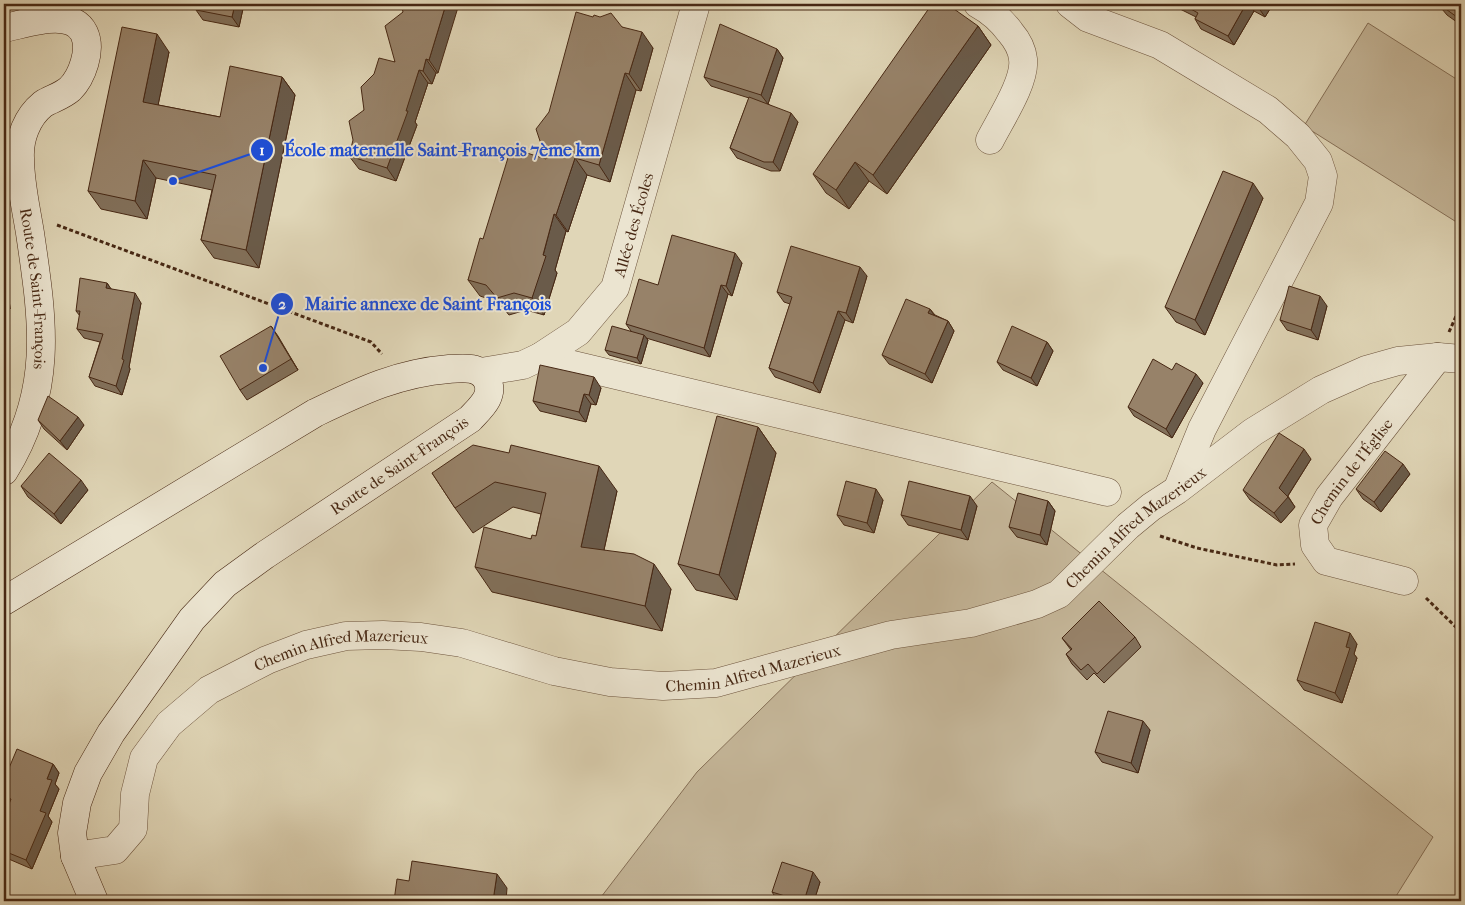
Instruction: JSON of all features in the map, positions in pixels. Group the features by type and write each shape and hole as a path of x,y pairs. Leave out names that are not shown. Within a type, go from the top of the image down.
{"street":[{"name":"Allée des Écoles","path":"482,372 523,365 540,357 578,332 615,288 696,4"},
{"path":"978,4 1002,21 1016,40 1023,59 1022,72 1015,93 990,140"},
{"path":"1070,4 1088,18 1160,46 1268,110 1298,136 1318,161 1323,176 1319,202 1202,429 1177,490"},
{"name":"Route de Saint-François","path":"4,28 58,18 71,21 80,26 85,35 87,46 86,60 80,75 70,89 43,105 31,117 23,134 20,170 38,289 42,342 38,389 26,429 4,471"},
{"path":"540,357 1107,492"},
{"name":"Chemin Alfred Mazerieux","path":"75,856 115,850 133,829 135,794 144,758 169,724 209,690 267,660 306,645 346,636 384,635 421,637 462,643 554,671 610,682 663,686 716,683 891,635 971,623 1037,604 1059,594 1128,526 1151,507 1177,490 1253,432 1321,390 1366,370 1398,361 1450,358"},
{"name":"Chemin de l'Église","path":"1326,561 1315,545 1314,525 1329,496 1450,358"},
{"path":"4,601 315,413 359,391 399,377 431,370 467,368 482,372"},
{"name":"Route de Saint-François","path":"75,856 72,833 77,803 88,773 111,733 192,619 225,584 265,554 470,419 489,394 489,384 482,372"},
{"path":"1326,561 1404,581"},
{"path":"75,856 94,901"}],"path":[{"path":"26,212 370,342 399,377"},
{"path":"1128,526 1197,548 1277,565 1326,561"},
{"path":"1404,581 1432,603 1461,632"}],"shaded area":[{"path":"1368,23 1461,82 1461,218 1458,223 1304,126"},
{"path":"992,482 1433,837 1393,901 598,901 697,772"}],"building":[{"path":"197,4 235,4 232,17 196,10"},
{"path":"401,4 446,4 429,60 426,59 423,71 419,70 406,111 408,111 387,168 349,156 353,140 349,121 364,110 361,87 374,74 379,58 395,62 385,26 403,12"},
{"path":"932,4 947,4 978,26 873,175 855,162 836,190 813,174"},
{"path":"1182,4 1246,4 1228,36 1195,19 1198,13"},
{"path":"1439,4 1461,4 1461,20"},
{"path":"576,12 593,17 594,15 600,17 611,13 622,27 642,32 629,74 625,73 599,165 575,158 556,215 554,214 543,255 546,256 532,298 514,293 497,298 486,285 468,280 480,238 483,239 511,148 546,159 536,129 549,112"},
{"path":"720,24 777,49 761,95 704,77"},
{"path":"122,27 157,34 143,102 220,117 230,66 282,77 246,250 201,240 216,175 143,160 135,201 88,191"},
{"path":"749,97 791,113 773,162 764,162 730,148"},
{"path":"1223,171 1253,183 1195,320 1165,307"},
{"path":"672,235 735,253 726,286 721,285 704,348 626,324 639,279 658,285"},
{"path":"791,246 860,267 846,313 838,311 813,383 769,368 792,297 777,292"},
{"path":"80,278 107,283 106,288 135,293 122,359 124,360 116,386 89,377 103,334 77,329 80,311 76,311"},
{"path":"1289,286 1320,296 1311,330 1280,320"},
{"path":"906,299 930,309 928,313 948,321 925,374 882,355"},
{"path":"271,326 291,359 240,390 220,356"},
{"path":"612,326 644,335 637,358 605,350"},
{"path":"1012,326 1047,342 1031,378 997,362"},
{"path":"1153,359 1172,370 1176,363 1196,374 1166,429 1128,407"},
{"path":"540,365 594,377 589,395 584,394 579,412 533,401"},
{"path":"48,396 78,417 60,441 38,420"},
{"path":"717,416 758,427 719,575 678,564"},
{"path":"1279,433 1304,449 1279,488 1288,497 1274,513 1243,490"},
{"path":"473,445 509,453 511,445 599,466 581,547 634,554 654,564 645,606 475,567 484,527 531,539 532,535 536,536 546,493 495,482 455,508 432,473"},
{"path":"1385,451 1403,464 1374,502 1356,489"},
{"path":"49,453 81,480 54,514 21,486"},
{"path":"846,481 876,489 867,523 837,515"},
{"path":"909,481 970,496 961,530 901,515"},
{"path":"1018,493 1048,501 1040,535 1009,527"},
{"path":"1099,601 1135,637 1097,674 1088,664 1081,670 1066,654 1072,649 1062,638"},
{"path":"1315,622 1350,633 1346,647 1350,648 1335,693 1297,680"},
{"path":"1108,711 1143,721 1131,763 1095,752"},
{"path":"17,749 53,764 47,779 52,780 40,811 46,813 26,860 4,851 4,817 11,799 4,796 4,780"},
{"path":"412,861 497,874 493,901 394,901 397,879 409,881"},
{"path":"782,862 813,872 804,901 772,892"}],"place":[{"name":"École maternelle Saint-François 7ème km","path":"173,181"},
{"name":"Mairie annexe de Saint François","path":"263,368"}]}
